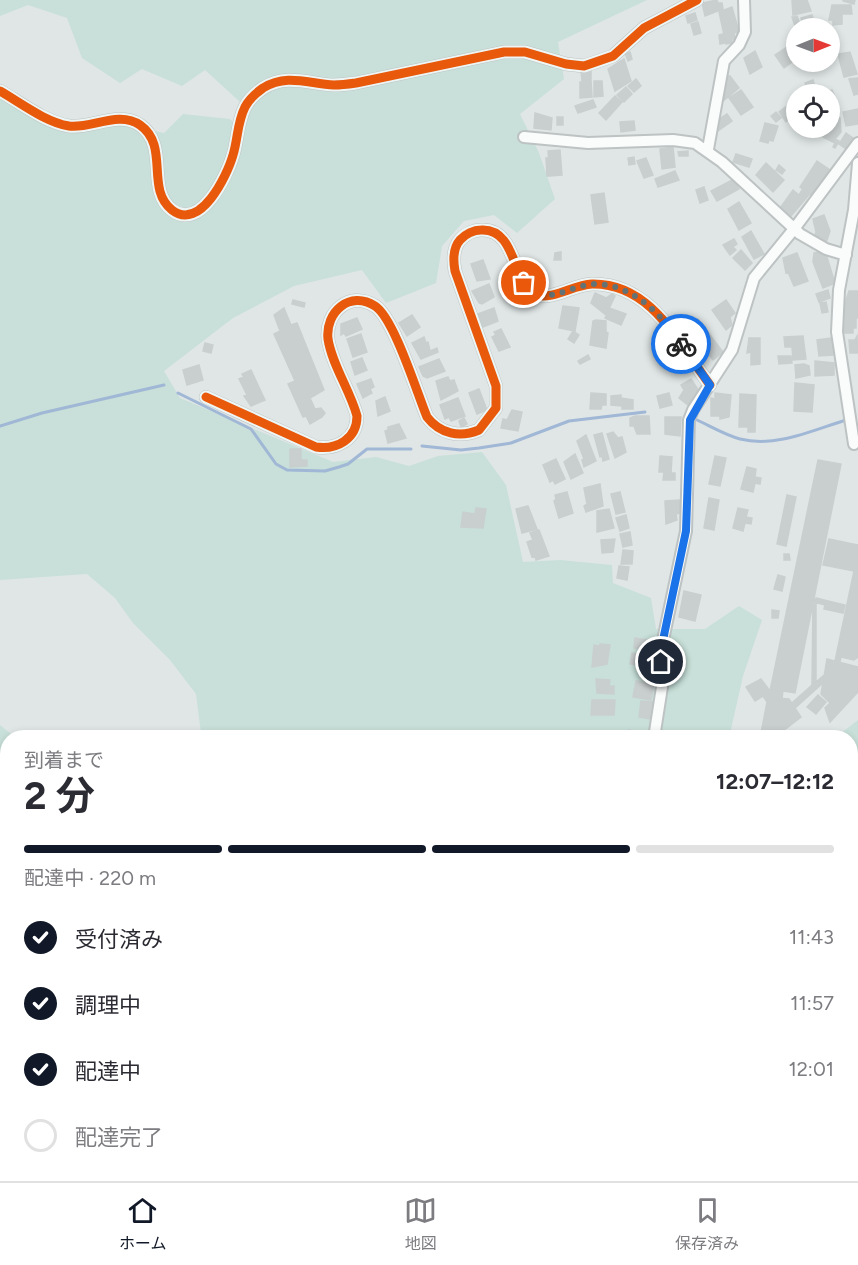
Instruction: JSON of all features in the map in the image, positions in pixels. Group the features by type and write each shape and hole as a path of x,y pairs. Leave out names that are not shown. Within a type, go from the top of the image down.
{"street":[{"path":"0,91 33,110 70,126 116,120 129,120 140,125 156,147 160,188 167,206 174,212 193,214 204,208 229,168 236,144 237,129 250,99 275,82 299,79 334,85 356,83 514,51 584,66 613,56 644,28 697,0"},
{"path":"708,150 724,61 739,45 745,32 744,0"},
{"path":"524,137 614,144 674,140 695,143 708,150 794,230 826,249 846,255"},
{"path":"655,730 662,687 663,640 686,531 690,420 732,350 754,278 794,230 858,143"},
{"path":"854,444 837,332 839,290 858,163"},
{"path":"206,397 316,447 324,448 341,444 356,429 357,416 330,346 328,331 333,315 340,306 356,300 368,302 384,315 432,423 449,433 473,433 479,430 496,408 496,386 453,261 459,241 478,230 492,232 505,241 524,283 534,295 551,296 582,285 595,284 618,289 646,303 667,323 710,385"}],"green space":[{"path":"0,0 647,0 558,42 564,79 520,114 539,153 555,199 517,233 494,215 464,221 442,246 436,283 386,303 362,270 294,286 233,318 164,371 180,398 333,462 376,457 409,466 438,456 482,452 506,485 523,562 560,560 612,565 613,583 651,598 656,629 705,629 739,606 762,620 743,676 731,730 201,730 196,694 170,660 133,623 115,598 87,574 0,580 0,84 41,118 133,126 164,133 183,114 230,119 239,128 249,110 205,70 182,86 142,69 120,83 82,58 67,18 28,5 0,16"},
{"path":"858,720 858,730 845,730"}],"building":[{"path":"717,0 718,3 722,3 723,9 705,16 702,3"},
{"path":"792,0 807,0 811,11 793,15"},
{"path":"843,0 855,0 854,4 843,1"},
{"path":"832,5 851,5 852,14 842,14 842,24 840,24 840,18 829,18"},
{"path":"732,7 739,32 734,33 735,39 732,39 732,43 726,44 719,12"},
{"path":"695,13 697,20 688,23 686,16"},
{"path":"698,22 701,33 694,35 691,24"},
{"path":"723,34 725,43 720,44 719,35"},
{"path":"786,48 786,66 784,68 775,55"},
{"path":"755,51 762,67 750,74 744,58"},
{"path":"630,52 632,59 628,61 625,53"},
{"path":"850,52 857,74 844,77 840,54"},
{"path":"624,59 631,81 615,91 608,69"},
{"path":"591,70 591,81 582,81 581,71"},
{"path":"724,76 730,76 739,88 722,102 720,97"},
{"path":"858,78 858,94 854,95 849,79"},
{"path":"636,79 641,86 634,92 628,86"},
{"path":"591,81 592,97 580,98 580,82"},
{"path":"594,81 602,81 603,96 594,97"},
{"path":"626,87 632,94 624,102 617,95"},
{"path":"741,90 753,107 741,115 729,98"},
{"path":"615,96 622,102 606,120 599,113"},
{"path":"593,100 596,107 578,113 575,106"},
{"path":"786,106 786,122 779,112"},
{"path":"858,109 858,124 846,126 843,112"},
{"path":"776,112 781,118 776,122 771,116"},
{"path":"535,113 552,118 551,130 534,128"},
{"path":"727,114 732,121 715,133 716,121"},
{"path":"557,117 563,117 563,125 557,125"},
{"path":"634,121 635,130 621,132 620,122"},
{"path":"765,123 778,126 773,141 769,140 768,143 760,141"},
{"path":"846,133 853,138 846,149 839,144"},
{"path":"825,138 836,138 839,141 835,148 833,147 835,143"},
{"path":"673,147 675,167 662,169 660,149"},
{"path":"560,150 562,175 550,176 548,151"},
{"path":"688,151 688,156 679,156 678,152"},
{"path":"736,154 752,159 749,167 733,162"},
{"path":"634,157 635,164 629,165 628,158"},
{"path":"546,158 549,158 550,176 547,176"},
{"path":"646,158 653,175 644,178 637,161"},
{"path":"817,161 830,170 811,195 800,187"},
{"path":"766,163 784,180 773,192 756,175"},
{"path":"779,165 785,170 782,174 776,170"},
{"path":"675,171 679,180 658,187 655,179"},
{"path":"734,179 739,189 717,201 711,191"},
{"path":"704,187 708,200 700,203 696,190"},
{"path":"793,190 799,195 802,190 809,195 791,216 780,208"},
{"path":"604,193 608,222 595,224 591,195"},
{"path":"739,202 751,223 739,230 728,209"},
{"path":"824,215 830,231 826,243 814,238 816,232 813,219"},
{"path":"751,231 764,254 754,259 742,237"},
{"path":"734,239 737,244 733,247 736,250 730,255 723,245"},
{"path":"741,250 752,263 745,270 733,258"},
{"path":"561,252 561,260 554,260 555,253"},
{"path":"797,253 808,281 794,286 788,272 786,273 783,258"},
{"path":"814,253 826,254 835,283 823,288 813,262"},
{"path":"483,260 490,279 477,281 471,264"},
{"path":"489,284 494,297 482,304 479,303 472,291"},
{"path":"828,290 830,298 819,302 816,294"},
{"path":"849,291 858,291 858,318 844,318 844,306"},
{"path":"595,293 606,298 612,294 615,296 606,315 591,303"},
{"path":"293,300 305,303 304,307 292,304"},
{"path":"726,300 735,313 730,317 732,325 726,330 712,310"},
{"path":"826,302 828,312 822,313 820,303"},
{"path":"563,306 579,308 575,331 559,328"},
{"path":"284,308 291,325 297,323 324,390 310,398 315,409 321,408 325,413 310,424 306,416 303,417 288,384 295,381 274,334 280,331 274,315"},
{"path":"494,308 498,321 483,327 478,314"},
{"path":"609,308 626,314 621,325 605,318"},
{"path":"412,315 420,327 407,336 399,323"},
{"path":"357,318 362,329 346,336 344,333 341,335 341,324"},
{"path":"698,319 723,352 713,360 697,339 694,342 685,329"},
{"path":"845,319 856,319 856,328 853,328 853,333 842,333 845,324 842,322 845,322"},
{"path":"593,321 606,321 606,332 608,333 606,348 590,345"},
{"path":"501,329 510,347 499,351 492,337 496,335 494,332"},
{"path":"573,331 579,335 574,343 568,339"},
{"path":"361,334 367,352 353,357 347,339"},
{"path":"803,336 806,359 793,360 792,347 785,347 784,337"},
{"path":"857,336 858,353 850,353 849,340 855,340"},
{"path":"424,337 430,351 437,348 438,352 421,359 412,343"},
{"path":"749,338 760,338 760,364 751,365 751,352 747,353"},
{"path":"831,338 833,355 819,356 817,340"},
{"path":"205,343 213,345 211,353 203,351"},
{"path":"588,355 590,359 580,364 578,361"},
{"path":"778,356 791,356 792,363 779,364"},
{"path":"362,358 367,370 355,375 351,362"},
{"path":"439,359 445,371 427,378 423,376 419,367"},
{"path":"815,361 834,363 834,375 815,376"},
{"path":"199,365 203,380 187,385 183,370"},
{"path":"795,365 809,366 810,375 796,378"},
{"path":"251,370 265,400 251,406 244,396 247,395 239,379 244,377 242,374"},
{"path":"448,377 450,381 454,380 458,391 441,400 436,381"},
{"path":"371,379 374,387 370,389 372,393 363,398 357,384"},
{"path":"691,379 699,391 689,406 679,398 684,390 681,385"},
{"path":"795,383 814,385 812,412 794,411"},
{"path":"479,389 487,410 477,414 469,393"},
{"path":"591,393 606,394 606,405 602,405 601,409 590,409"},
{"path":"669,393 672,405 660,408 657,396"},
{"path":"715,393 731,395 729,417 720,419 720,416 711,416 711,398 715,399"},
{"path":"740,394 756,395 755,432 748,432 748,427 739,427"},
{"path":"621,395 621,398 633,400 633,409 622,409 622,406 611,405 611,396"},
{"path":"385,397 390,411 378,416 376,401"},
{"path":"458,398 465,416 451,421 449,417 445,419 440,405"},
{"path":"512,410 522,412 518,431 501,428 503,419 507,420"},
{"path":"649,416 650,434 637,434 634,426 630,426 630,418"},
{"path":"665,417 681,417 680,436 665,434"},
{"path":"464,418 467,424 461,427 459,421"},
{"path":"399,424 406,438 388,443 385,431 388,427"},
{"path":"613,432 618,438 622,437 626,452 615,458 607,434"},
{"path":"602,433 609,459 603,461 594,435"},
{"path":"586,435 596,461 584,467 582,460 584,459 577,441"},
{"path":"290,449 301,449 301,460 307,460 307,466 290,467"},
{"path":"575,454 583,473 571,479 564,462"},
{"path":"660,456 672,457 671,473 675,473 675,480 663,480 664,472 659,472"},
{"path":"715,456 726,458 720,486 709,484"},
{"path":"556,459 565,479 555,484 553,480 550,482 543,465"},
{"path":"818,460 841,464 795,693 783,691 782,699 776,698 767,702 763,696 755,701 746,687 761,679 770,691"},
{"path":"747,467 756,469 755,477 761,478 760,484 755,483 753,492 741,489"},
{"path":"600,484 603,506 586,512 584,488"},
{"path":"567,492 573,513 559,518 554,501 555,495"},
{"path":"620,492 625,512 616,514 611,494"},
{"path":"787,495 796,497 786,546 777,544"},
{"path":"709,498 719,500 714,530 704,528"},
{"path":"680,500 681,513 676,514 677,520 666,524 665,501"},
{"path":"528,506 537,529 522,533 516,509"},
{"path":"476,508 486,509 483,528 461,527 463,512 475,514"},
{"path":"738,508 748,510 746,517 752,518 751,524 745,523 743,531 733,528"},
{"path":"609,509 614,528 597,532 597,511"},
{"path":"626,515 629,528 620,531 616,518"},
{"path":"539,530 549,556 536,560 535,556 532,557 527,542 533,540 530,533"},
{"path":"630,532 632,545 623,547 620,534"},
{"path":"615,539 613,552 602,553 601,540"},
{"path":"829,539 858,545 858,657 854,660 841,657 840,662 835,661 854,571 823,565"},
{"path":"623,550 633,551 632,564 621,564"},
{"path":"784,554 789,554 790,560 784,560"},
{"path":"619,566 629,567 627,580 617,578"},
{"path":"778,575 785,577 782,591 774,589"},
{"path":"684,591 701,595 695,621 679,617"},
{"path":"816,598 845,605 843,613 824,609 825,605 814,602"},
{"path":"813,604 816,604 816,682 824,675 823,683 795,708 792,703 812,685"},
{"path":"772,610 779,611 778,618 772,618"},
{"path":"635,638 654,641 652,651 634,648"},
{"path":"600,644 610,645 607,664 592,667 594,645 600,646"},
{"path":"632,653 644,655 642,666 630,664"},
{"path":"827,659 858,667 858,692 830,722 825,708 830,703 821,694"},
{"path":"596,679 610,680 609,686 614,686 614,694 597,693"},
{"path":"636,681 654,684 651,700 633,697"},
{"path":"818,695 826,702 816,714 807,707"},
{"path":"776,698 789,699 801,717 784,730 762,730 767,702"},
{"path":"592,700 615,700 614,715 591,715"},
{"path":"641,701 653,702 650,719 639,717"}],"waterway":[{"path":"0,426 42,413 164,385"},
{"path":"178,393 251,429 276,464 287,470 325,471 348,464 367,449 411,449"},
{"path":"422,446 461,450 479,448 511,443 569,421 645,412"},
{"path":"697,420 723,433 754,441 781,440 846,420"}],"cycle path":[{"path":"0,91 60,124 78,126 123,119 140,125 149,134 154,144 160,191 164,201 172,210 182,215 192,214 211,199 225,176 233,155 240,119 247,104 258,92 272,84 289,80 334,85 353,83 504,52 525,52 566,64 584,66 613,56 644,28 697,0"},
{"path":"206,397 316,447 338,445 350,437 354,431 357,416 333,358 328,329 335,312 341,306 348,302 366,302 375,306 390,325 427,417 432,423 451,433 465,434 479,430 496,408 496,386 455,271 454,258 456,247 462,238 481,230 501,237 521,278 534,295 549,296 592,284 613,286 648,305 675,335 710,385"}],"way so far":[{"path":"524,283 530,292 542,297 582,285 605,285 618,289 646,303 658,313 681,344"}],"route":[{"path":"661,662 670,601 686,531 690,420 693,410 710,385 681,344"}]}
